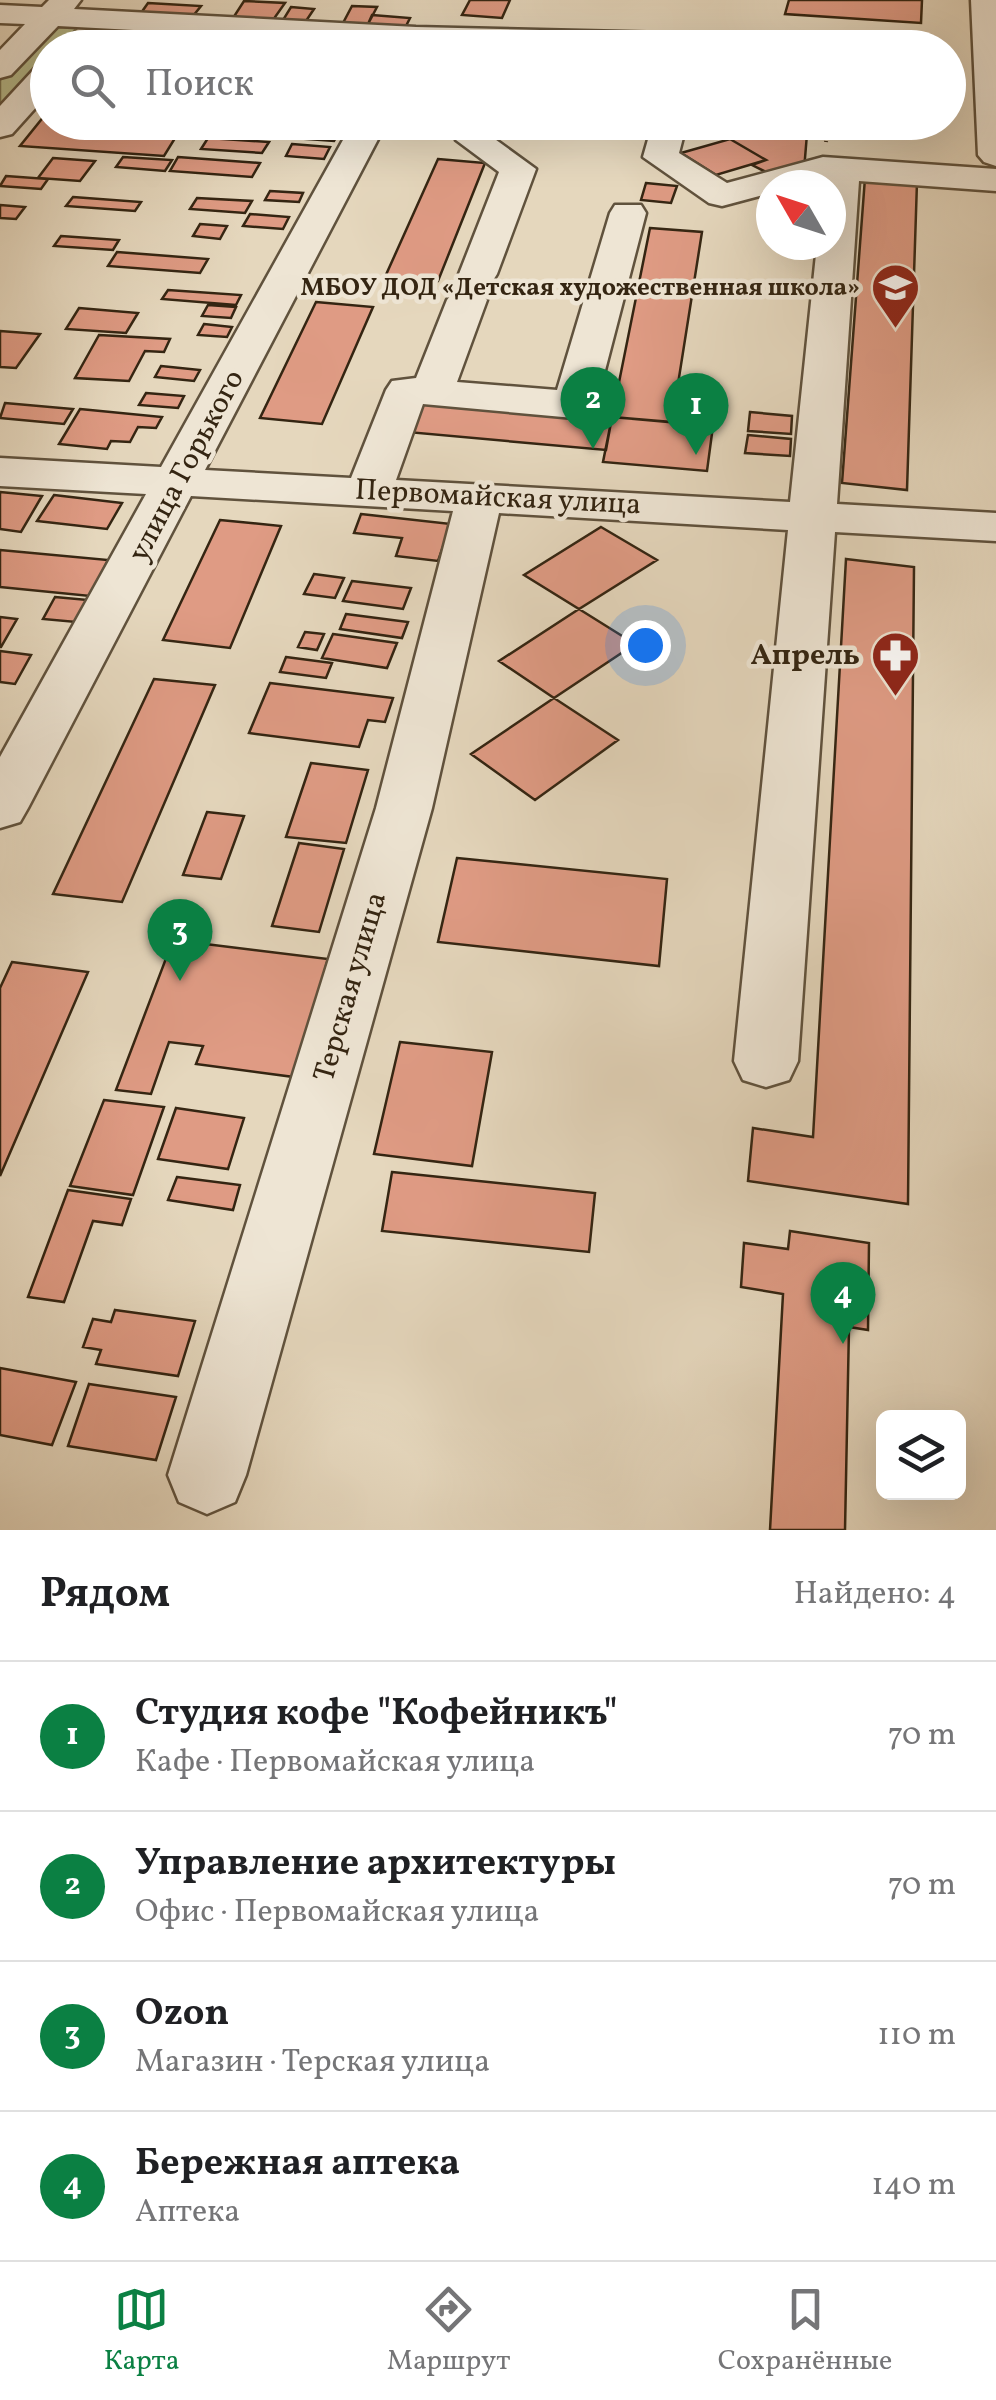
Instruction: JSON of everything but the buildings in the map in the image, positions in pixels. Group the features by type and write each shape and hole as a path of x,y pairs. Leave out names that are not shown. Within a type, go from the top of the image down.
{"street":[{"path":"986,0 994,49 996,155"},
{"path":"37,30 58,9"},
{"path":"87,30 104,10"},
{"path":"0,14 104,10 390,30"},
{"path":"569,30 632,30"},
{"path":"0,68 30,37"},
{"path":"0,127 30,94"},
{"name":"улица Горького","path":"0,808 180,482 360,140"},
{"path":"432,392 518,169 473,140"},
{"path":"665,140 661,157 722,194 823,168 996,180"},
{"path":"766,1061 842,169"},
{"path":"369,490 407,390 574,405 628,213"},
{"name":"Первомайская улица","path":"0,472 996,527"},
{"name":"Терская улица","path":"207,1475 404,808 480,496"}],"green space":[{"path":"47,26 77,28 75,30 43,30"},
{"path":"30,44 30,79 0,112 0,76"}],"place":[{"name":"МБОУ ДОД «Детская художественная школа»","path":"895,330"},
{"name":"Управление архитектуры","path":"593,449"},
{"name":"Студия кофе \"Кофейникъ\"","path":"696,455"},
{"name":"Апрель","path":"895,698"},
{"name":"Ozon","path":"180,981"},
{"name":"Бережная аптека","path":"843,1344"}]}
